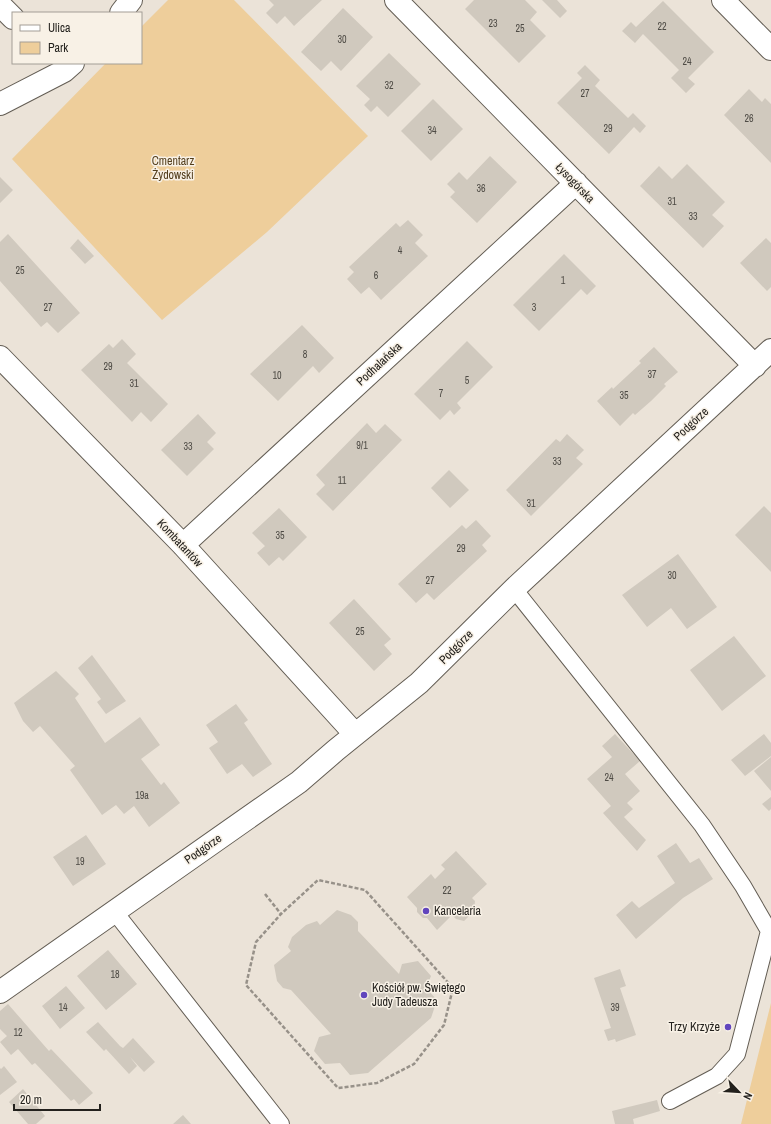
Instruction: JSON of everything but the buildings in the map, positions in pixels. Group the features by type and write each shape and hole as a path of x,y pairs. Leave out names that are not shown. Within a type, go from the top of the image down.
{"street":[{"path":"122,12 131,0"},
{"name":"Łysogórska","path":"396,0 755,366"},
{"path":"723,0 771,49"},
{"path":"0,5 12,17"},
{"path":"0,104 64,66"},
{"name":"Podhalańska","path":"183,545 576,183"},
{"name":"Podgórze","path":"0,992 299,782 419,682 514,589 771,350"},
{"name":"Kombatantów","path":"0,357 183,545 355,734"}],"lane":[{"path":"514,589 702,825 743,886 769,931 737,1054 717,1076 670,1101"},
{"path":"114,911 281,1124"}],"path":[{"path":"318,880 365,890 453,988 444,1025 414,1064 377,1083 338,1088 246,985 256,942 281,914 318,880"},
{"path":"265,894 281,914"}],"green space":[{"name":"Cmentarz Żydowski","path":"168,0 234,0 368,136 267,232 162,320 12,159 105,64 142,64 142,26"},
{"path":"771,1003 771,1124 741,1124"}],"place":[{"name":"Kancelaria","path":"426,911"},
{"name":"Kościół pw. Świętego Judy Tadeusza","path":"364,995"},
{"name":"Trzy Krzyże","path":"728,1027"}]}
